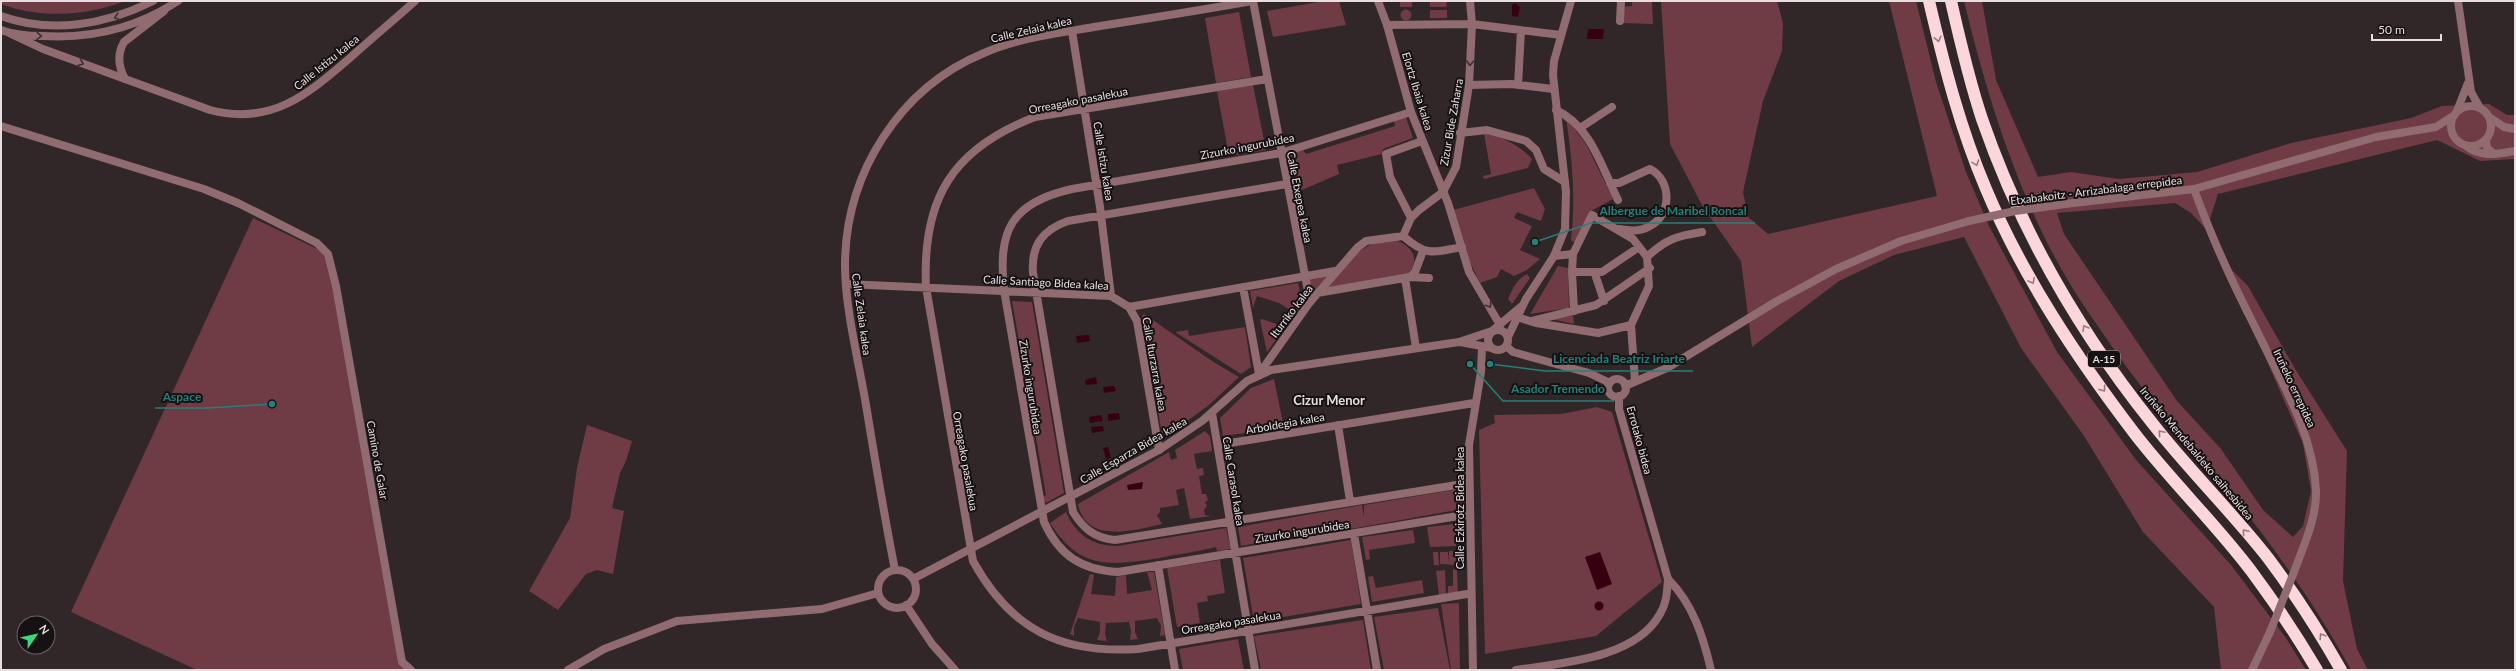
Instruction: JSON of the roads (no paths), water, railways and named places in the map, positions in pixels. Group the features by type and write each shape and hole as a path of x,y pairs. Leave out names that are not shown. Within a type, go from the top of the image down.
{"highway":[{"name":"A-15","path":"1930,1 1950,88 1965,132 1986,188 2033,283 2083,362 2136,435 2252,571 2317,670"},
{"name":"Iruñeko Mendebaldeko saihesbidea","path":"1951,1 1968,75 1992,148 2024,219 2052,273 2098,350 2152,423 2267,558 2321,634 2342,670"}],"street":[{"path":"1,16 32,23 72,25 118,17 153,1"},
{"path":"124,79 119,63 120,49 124,42 178,1"},
{"name":"Calle Istizu kalea","path":"4,31 43,49 226,114 268,112 284,107 314,89 415,1"},
{"name":"Calle Zelaia kalea","path":"895,570 846,284 846,242 851,211 861,178 883,137 911,102 940,77 984,52 1012,43 1072,31 1253,1"},
{"name":"Calle Etxepea kalea","path":"1253,1 1310,302"},
{"name":"Elortz Ibaia kalea","path":"1378,1 1386,22 1411,112 1443,192"},
{"name":"Elortz Ibaia kalea","path":"1384,1 1386,22"},
{"name":"Zizur Bide Zaharra","path":"1443,192 1456,167 1460,133 1469,85 1472,24 1470,1"},
{"path":"1508,337 1502,330 1492,331 1488,341 1492,348 1499,350 1506,346 1508,337 1517,316 1554,256 1565,229 1564,182 1553,89 1554,61 1571,1"},
{"path":"1620,21 1621,1"},
{"path":"2458,1 2473,98 2487,115 2504,127 2515,128"},
{"path":"4,31 30,36 84,36 129,26 168,8"},
{"path":"1386,22 1472,24 1561,35"},
{"path":"1518,85 1521,30"},
{"name":"Calle Istizu kalea","path":"1072,31 1097,185 1111,296"},
{"name":"Orreagako pasalekua","path":"1267,79 1035,117 1015,125 984,143 958,167 938,199 927,231 925,252 926,287 970,550 984,580 1002,603 1035,630 1068,645 1100,650 1138,648 1171,643 1467,594"},
{"path":"2454,136 2451,126 2455,114 2464,97 2469,79"},
{"path":"1469,85 1518,85 1553,89"},
{"path":"2455,114 2471,106 2480,108"},
{"path":"1580,128 1612,107"},
{"path":"1556,110 1567,115 1592,143 1618,200"},
{"name":"Zizurko ingurubidea","path":"1411,112 1281,153 1046,195 1018,215 1003,245 1001,259 1004,290 1041,513 1046,527 1060,550 1087,566 1101,571 1118,572 1470,514"},
{"name":"Etxabakoitz - Arrizabalaga errepidea","path":"1625,386 1667,368 1777,301 1836,269 1901,241 1969,221 2015,211 2194,189 2376,137 2436,127 2455,114"},
{"path":"2487,115 2491,124 2488,137 2488,148 2494,154"},
{"name":"Camino de Galar","path":"1,126 204,188 238,203 317,243 325,250 331,262 336,286 402,662 411,670"},
{"path":"2436,127 2454,136 2474,152 2494,154 2515,151"},
{"path":"2466,146 2477,145 2504,127"},
{"path":"1460,133 1487,130 1526,141 1536,150 1544,169 1564,182"},
{"path":"1411,218 1390,177 1386,154 1422,142"},
{"path":"1610,183 1619,183 1650,169 1656,172 1663,182 1667,194 1664,212 1658,221 1636,231 1619,229"},
{"name":"Zizurko ingurubidea","path":"1287,184 1101,215 1056,225 1041,237 1034,250 1032,259 1036,292 1073,512 1080,523 1097,537 1115,540 1469,483"},
{"name":"Iruñeko errepidea","path":"2194,189 2227,269 2303,425 2312,459 2316,492 2310,528 2270,632 2252,670"},
{"path":"1462,247 1441,251 1423,251 1403,236 1411,218 1443,192 1476,286 1500,325"},
{"path":"1574,311 1572,272 1573,254 1592,215 1619,229 1639,247 1647,258 1650,268 1649,286 1631,325 1635,381"},
{"path":"1647,258 1658,247 1676,236 1702,232"},
{"name":"Iturriko kalea","path":"1259,374 1317,293 1335,271 1358,247 1366,241 1403,236"},
{"path":"1572,272 1595,274 1602,272 1639,247"},
{"path":"1408,277 1415,272 1423,251"},
{"path":"1554,256 1573,254"},
{"path":"1532,321 1574,311 1604,301 1650,268"},
{"path":"1129,307 1335,271"},
{"path":"1595,274 1604,301"},
{"path":"1408,277 1416,348"},
{"path":"1317,293 1408,277 1429,278"},
{"name":"Calle Santiago Bidea kalea","path":"846,284 1111,296 1129,307"},
{"name":"Iturriko kalea","path":"1243,286 1259,374"},
{"name":"Calle Esparza Bidea kalea","path":"913,579 1159,450 1185,434 1212,413 1241,386 1259,374 1271,370 1459,342 1492,331 1523,305"},
{"name":"Calle Iturzarra kalea","path":"1129,307 1138,321 1159,450"},
{"path":"1517,316 1532,321 1598,333 1631,325"},
{"name":"Calle Esparza Bidea kalea","path":"1459,342 1492,348"},
{"path":"1506,346 1513,352 1589,373 1610,383"},
{"name":"Calle Ezkirotz Bidea kalea","path":"1473,670 1469,483 1470,445 1474,403 1481,372 1482,347"},
{"path":"1618,379 1625,386 1623,394 1619,396 1609,392 1610,383 1618,379"},
{"name":"Errotako bidea","path":"1619,396 1619,409 1668,579"},
{"name":"Arboldegia kalea","path":"1218,445 1474,403"},
{"name":"Calle Carasol kalea","path":"1212,413 1247,631 1255,670"},
{"path":"1338,425 1350,501"},
{"path":"1354,534 1377,670"},
{"path":"1158,565 1175,670"},
{"path":"895,570 904,571 913,579 916,588 913,598 906,605 896,607 886,604 878,593 880,581 886,573 895,570"},
{"path":"1516,670 1593,657 1634,639 1649,628 1660,614 1667,598 1668,579"},
{"path":"1668,579 1689,604 1705,642 1711,670"},
{"path":"568,670 604,648 677,620 822,609 878,593"},
{"path":"906,605 932,644 955,670"}],"place":[{"name":"Albergue de Maribel Roncal","path":"1535,242"},
{"name":"Asador Tremendo","path":"1470,364"},
{"name":"Licenciada Beatriz Iriarte","path":"1490,364"},
{"name":"Aspace","path":"272,404"}],"district":[{"name":"Cizur Menor","path":"1329,400"}]}
